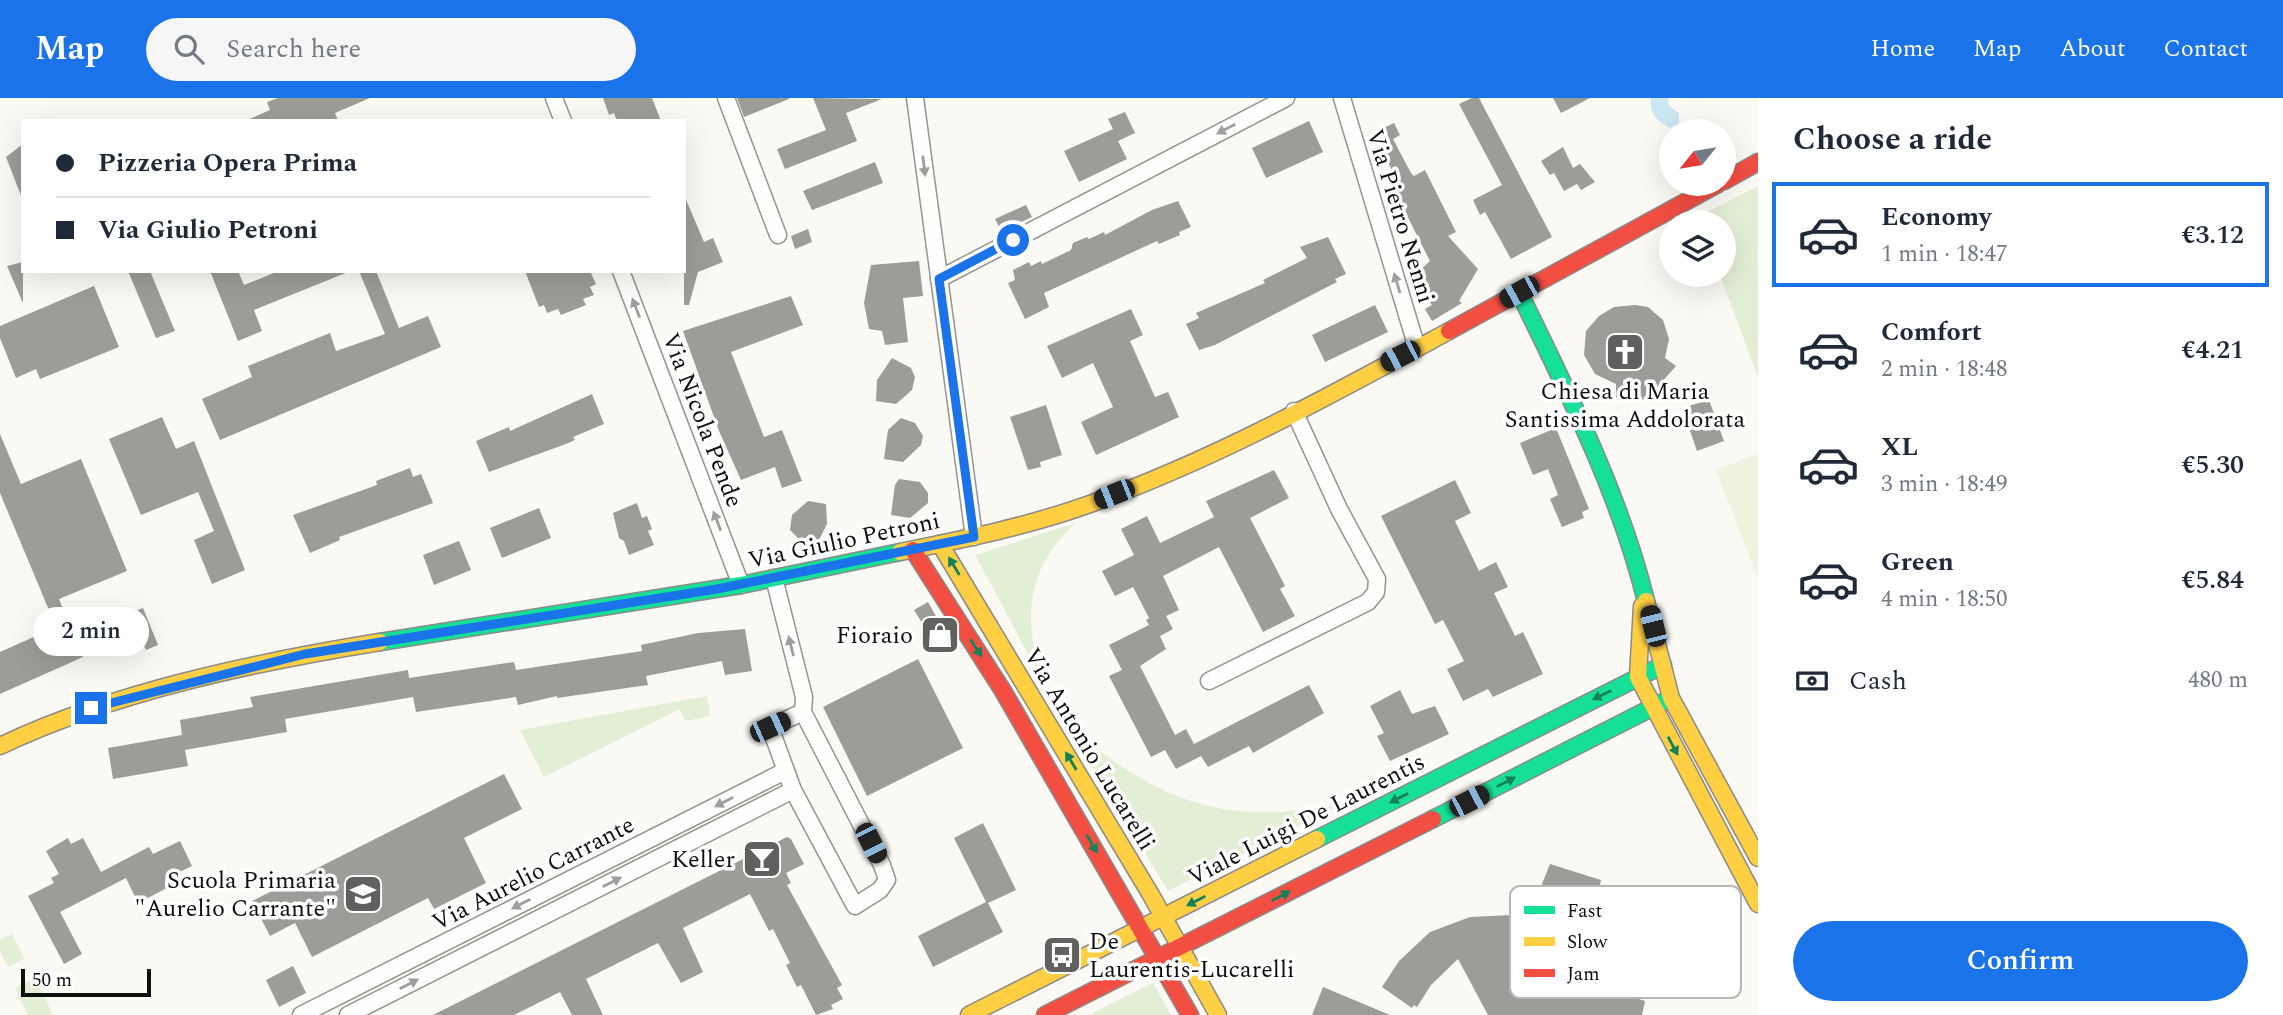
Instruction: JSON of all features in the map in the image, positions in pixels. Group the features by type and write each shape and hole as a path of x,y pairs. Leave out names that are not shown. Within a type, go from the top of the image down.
{"street":[{"path":"554,98 562,119"},
{"path":"726,98 778,235"},
{"path":"915,98 974,537"},
{"path":"939,279 1286,98"},
{"name":"Via Pietro Nenni","path":"1342,98 1417,348"},
{"path":"1736,174 1758,162"},
{"name":"Via Giulio Petroni","path":"0,746 48,723 107,703 305,654 741,585 974,537 1090,504 1208,456 1417,348 1696,196"},
{"name":"Via Nicola Pende","path":"622,273 741,585"},
{"path":"1519,292 1589,435 1643,588 1671,698 1758,858"},
{"path":"1209,681 1368,602 1376,592 1377,579 1339,509 1294,411"},
{"name":"Via Antonio Lucarelli","path":"940,544 1164,917 1219,1015"},
{"name":"Via Antonio Lucarelli","path":"913,550 1003,691 1190,1015"},
{"path":"774,578 804,697 803,712 882,865 887,880 880,890 855,906 793,790 770,727 803,712"},
{"path":"1643,588 1638,677 1758,904"},
{"name":"Viale Luigi De Laurentis","path":"969,1015 1663,665"},
{"path":"1045,1015 1671,698"},
{"name":"Via Aurelio Carrante","path":"301,1015 785,771"},
{"name":"Via Aurelio Carrante","path":"348,1015 793,790"}],"green space":[{"path":"1758,186 1758,377 1724,287 1736,287 1736,210 1711,210"},
{"path":"1758,454 1758,579 1716,470"},
{"path":"1076,523 1058,541 1045,560 1032,601 1034,644 1048,691 975,555"},
{"path":"707,696 710,716 686,721 679,709 544,777 520,730"},
{"path":"1068,726 1134,774 1165,791 1196,803 1229,810 1264,812 1302,810 1345,803 1168,891"},
{"path":"12,934 25,959 8,967 0,951 0,940"},
{"path":"35,978 53,1015 28,1015 15,988"},
{"path":"1153,983 1171,1015 1089,1015"}],"water":[{"path":"1651,98 1668,98 1669,106 1679,113 1679,119 1659,120 1651,109"}],"building":[{"path":"278,98 370,98 335,113 337,119 250,119 270,110 267,102"},
{"path":"603,98 652,98 660,119 616,119 614,113 609,115"},
{"path":"737,98 789,98 789,99 744,117"},
{"path":"813,98 882,99 846,113 857,141 785,169 777,149 826,130"},
{"path":"1479,98 1552,237 1511,259 1485,212 1480,215 1473,200 1502,185 1459,104"},
{"path":"1553,98 1590,98 1561,113"},
{"path":"1125,112 1135,133 1118,141 1127,159 1079,182 1064,151 1113,129 1108,119"},
{"path":"1309,121 1323,152 1266,178 1252,148"},
{"path":"1394,123 1400,135 1393,139 1411,173 1414,176 1425,170 1456,232 1448,236 1478,269 1459,301 1462,303 1432,321 1425,309 1432,305 1410,280 1430,261 1394,190 1391,181 1396,178 1373,133"},
{"path":"21,146 21,195 6,157"},
{"path":"1563,147 1573,168 1580,164 1595,182 1581,190 1577,184 1564,191 1554,173 1550,175 1541,161"},
{"path":"875,162 883,183 812,210 803,191"},
{"path":"686,200 704,242 713,238 723,262 698,272 689,305 684,305"},
{"path":"1178,201 1191,227 1179,232 1180,235 1159,244 1157,241 1044,293 1049,307 1025,319 1008,283 1015,280 1013,270 1029,262 1031,266 1041,261 1042,264 1071,250 1073,243 1104,232 1105,235 1152,210"},
{"path":"1026,205 1032,217 1001,231 995,219"},
{"path":"808,229 812,242 795,249 791,236"},
{"path":"1328,237 1346,274 1335,279 1337,282 1215,345 1199,350 1186,324 1199,318 1196,313 1265,283 1263,280 1307,258 1300,247"},
{"path":"919,261 923,296 903,298 908,342 885,345 882,331 869,329 864,303 871,265"},
{"path":"21,262 23,303 7,266"},
{"path":"129,273 151,273 175,331 156,338"},
{"path":"211,273 239,273 244,285 274,273 346,273 254,310 262,331 238,341"},
{"path":"360,273 377,273 399,328 428,316 441,347 220,440 202,399 252,377 248,366 330,333 336,351 385,334"},
{"path":"526,273 591,273 596,284 590,287 594,295 583,299 586,305 561,315 558,309 547,313 544,305 539,307"},
{"path":"94,286 119,347 40,379 36,369 16,378 0,338 0,326"},
{"path":"791,296 803,325 731,352 764,437 782,430 802,481 782,488 775,467 741,480 719,431 683,331"},
{"path":"1375,305 1388,332 1325,362 1312,335"},
{"name":"Chiesa di Maria Santissima Addolorata","path":"1614,307 1648,307 1663,320 1669,339 1665,358 1676,366 1660,384 1664,389 1642,400 1639,394 1616,398 1616,384 1595,374 1584,355 1586,331 1599,316"},
{"path":"1131,309 1143,335 1130,341 1155,397 1168,392 1179,417 1096,455 1081,422 1113,407 1093,363 1062,378 1047,346"},
{"path":"892,358 911,368 915,377 912,390 896,404 876,401 877,380"},
{"path":"592,394 604,424 573,437 575,440 566,444 489,472 476,441 509,427 510,431"},
{"path":"1709,400 1724,441 1697,451 1682,408"},
{"path":"1046,405 1062,455 1040,462 1041,467 1028,470 1010,417"},
{"path":"162,417 176,449 194,441 245,570 212,584 194,540 214,531 198,492 141,515 109,439"},
{"path":"901,418 915,423 923,436 921,445 903,462 884,459 888,430"},
{"path":"1556,428 1589,509 1582,512 1584,518 1562,527 1550,499 1558,495 1548,469 1533,475 1520,443"},
{"path":"0,434 21,484 81,459 127,571 59,599 75,639 106,627 111,640 109,644 78,646 83,657 0,694 0,652 56,627 0,493"},
{"path":"410,468 413,477 421,474 433,503 339,537 340,540 310,553 293,515 377,485 376,481"},
{"path":"1274,470 1289,498 1250,518 1285,586 1280,589 1295,616 1263,632 1219,547 1163,576 1179,610 1166,616 1173,629 1160,636 1166,649 1140,666 1175,735 1186,729 1194,744 1309,685 1324,713 1253,753 1249,746 1208,767 1201,756 1176,769 1165,750 1151,757 1109,676 1122,670 1109,645 1149,625 1146,620 1149,618 1133,587 1115,596 1102,571 1134,555 1121,529 1147,516 1160,543 1214,517 1206,501"},
{"path":"899,479 920,482 928,493 928,503 910,518 891,515 895,485"},
{"path":"1455,480 1471,513 1455,521 1479,571 1496,562 1508,587 1494,593 1515,636 1523,632 1543,674 1493,697 1488,689 1463,701 1447,669 1464,661 1443,620 1435,624 1381,516"},
{"path":"808,501 826,504 827,524 819,540 798,538 790,530 792,515"},
{"path":"637,503 642,518 647,516 652,529 648,531 654,545 629,555 624,541 619,538 613,513"},
{"path":"539,508 551,538 502,558 490,528"},
{"path":"459,541 471,570 434,585 423,555"},
{"path":"928,602 937,618 924,626 914,610"},
{"path":"143,608 158,645 146,650 130,613"},
{"path":"745,629 752,671 725,675 722,661 646,676 648,685 557,696 518,705 516,697 416,712 413,697 285,719 287,732 185,750 188,766 113,779 108,748 182,735 180,720 253,707 250,697 408,670 409,678 514,662 516,670 642,651 641,645 698,633"},
{"path":"918,659 963,748 867,796 823,707"},
{"path":"1400,690 1412,714 1435,706 1449,734 1390,761 1377,736 1384,733 1370,706"},
{"path":"504,774 522,809 464,838 486,883 434,909 428,898 312,957 295,923 270,936 252,901"},
{"path":"983,823 1016,890 988,903 1003,932 933,967 918,936 986,902 954,838"},
{"path":"787,837 791,839 804,864 786,873 791,883 787,885 842,985 837,988 843,999 831,1005 833,1009 816,1015 801,985 797,987 786,965 790,963 773,929 769,931 750,894 683,928 703,972 681,983 658,943 586,979 603,1015 572,1015 560,992 514,1015 433,1015"},
{"path":"68,838 71,844 83,838 101,872 149,847 153,854 180,841 192,866 165,879 169,887 138,903 126,878 60,912 82,954 64,964 28,896 54,883 51,878 59,874 46,851"},
{"path":"1550,864 1601,880 1600,885 1603,886 1541,886"},
{"path":"1510,915 1510,998 1636,998 1645,1001 1642,1015 1488,1015 1458,959 1431,985 1417,1007 1414,1005 1412,1008 1382,987 1399,961 1430,932 1470,917"},
{"path":"293,966 306,993 279,1007 266,980"},
{"path":"1323,987 1390,1015 1312,1015"}],"traffic: fast":[{"path":"1519,292 1574,405 1607,482 1622,521 1646,601"},
{"path":"380,642 741,585 900,552"},
{"path":"1317,839 1663,665"},
{"path":"1433,819 1671,698"}],"traffic: slow":[{"path":"900,552 1044,519 1136,487 1272,425 1449,331"},
{"path":"940,544 1151,895 1218,1015"},
{"path":"1646,601 1671,698 1758,858"},
{"path":"1642,606 1638,677 1758,904"},
{"path":"0,746 90,710 186,681 284,659 380,642"},
{"path":"969,1015 1317,839"}],"traffic: jam":[{"path":"1736,174 1758,162"},
{"path":"1449,331 1696,196"},
{"path":"913,550 1003,691 1190,1015"},
{"path":"1045,1015 1433,819"}],"place":[{"name":"Chiesa di Maria Santissima Addolorata","path":"1625,352"},
{"name":"Fioraio","path":"940,635"},
{"name":"Keller","path":"762,859"},
{"name":"Scuola Primaria \"Aurelio Carrante\"","path":"363,894"},
{"name":"De Laurentis-Lucarelli","path":"1062,955"}],"route":[{"path":"91,708 173,685 305,654 717,589 974,537 939,279 1013,240"}]}
